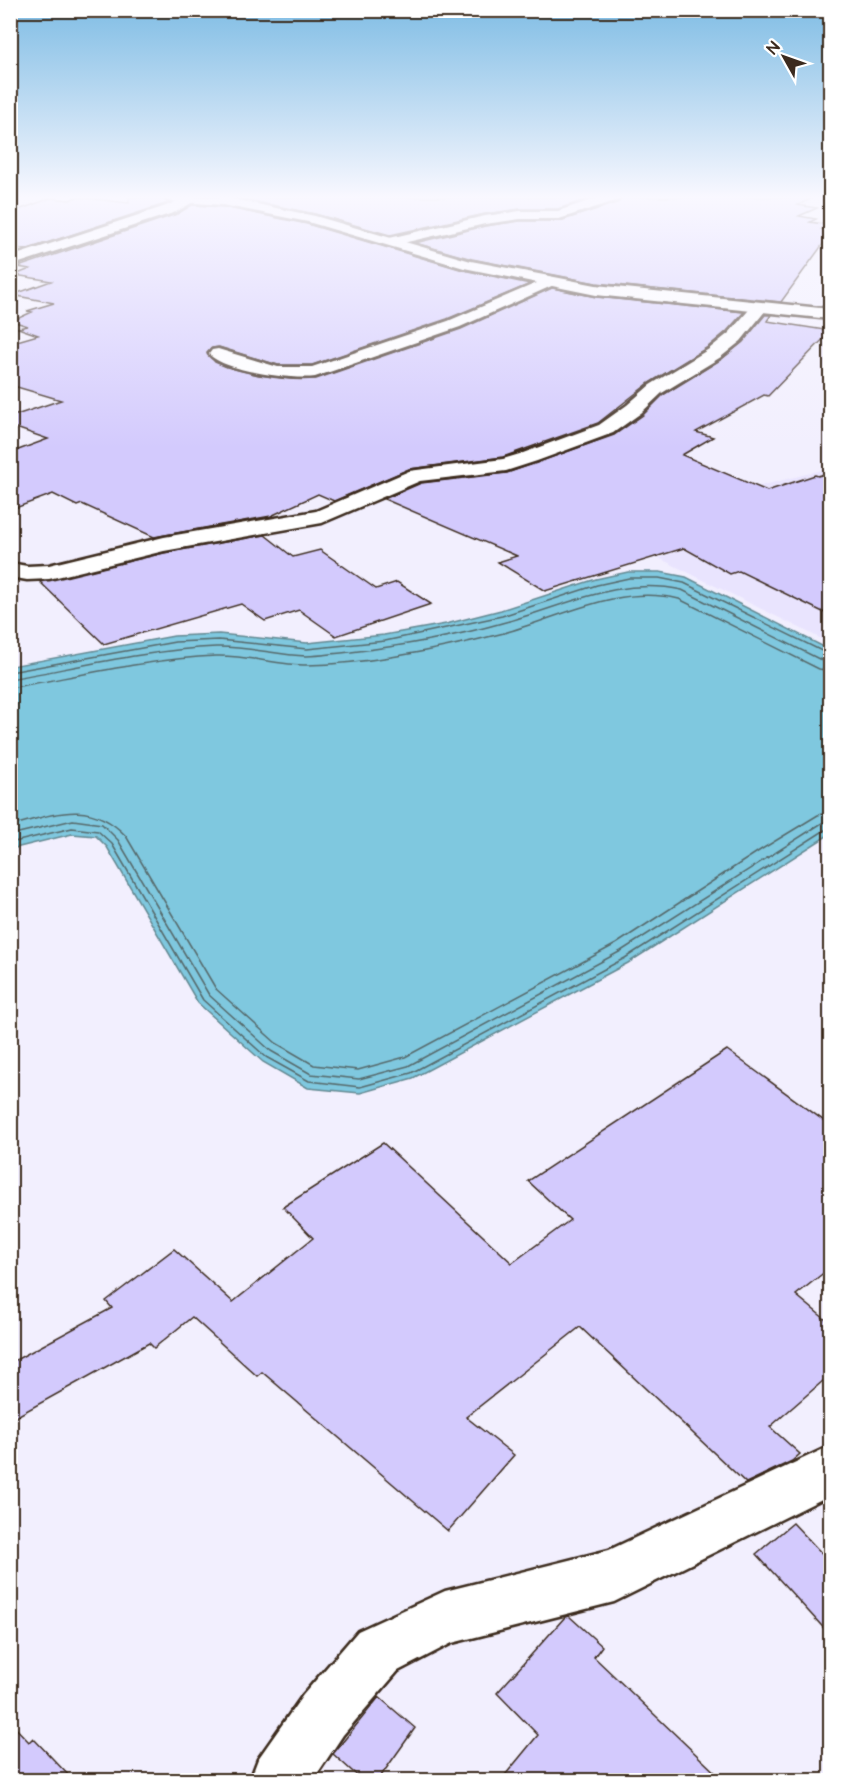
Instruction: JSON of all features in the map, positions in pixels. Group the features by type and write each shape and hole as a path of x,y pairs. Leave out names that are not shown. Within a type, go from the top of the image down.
{"main road":[{"path":"218,354 284,373 299,375 315,372 454,324 551,281 596,290 831,314"},
{"path":"10,570 27,573 49,572 164,544 291,523 322,516 416,475 506,465 530,458 606,429 634,409 656,389 715,353 735,337 760,307"},
{"path":"279,1780 323,1715 378,1651 445,1618 614,1575 831,1470"}],"shaded area":[{"path":"830,468 830,643 659,558 789,506 740,491"}],"water":[{"path":"628,572 660,572 686,577 830,650 830,834 628,963 413,1078 360,1093 308,1088 263,1062 198,1003 107,847 96,836 72,834 11,849 11,666 174,636 219,634 307,643 384,635 446,624 501,610 596,579"}],"building":[{"path":"48,281 514,281 530,284 447,319 312,365 278,365 219,347 212,348 207,353 215,362 227,367 259,375 291,379 316,379 461,329 552,288 596,297 744,312 708,347 649,383 598,423 503,457 409,469 334,501 318,494 271,516 154,537 82,504 77,506 53,494 10,510 10,453 48,439 10,426 10,417 61,400 10,385 10,343 38,335 18,328 28,326 12,321 32,312 27,311 54,303 12,295 51,281"},
{"path":"583,281 797,281 781,302"},
{"path":"765,315 771,315 767,321 831,331 768,396 764,395 696,432 713,437 682,455 767,491 831,472 831,616 739,571 730,574 684,548 545,591 498,562 517,556 384,499 421,483 507,473 614,435 643,415 663,395 722,359 743,342"},
{"path":"265,535 293,557 320,550 376,589 397,582 431,604 336,636 299,610 265,621 241,604 104,644 40,582 164,553"},
{"path":"727,1050 831,1126 831,1267 796,1295 831,1324 831,1374 770,1427 800,1454 792,1461 746,1483 580,1327 466,1417 514,1455 448,1531 262,1372 257,1376 192,1317 154,1348 149,1343 10,1420 10,1363 112,1308 106,1301 174,1249 233,1302 313,1238 283,1207 383,1143 512,1263 570,1220 528,1181"},
{"path":"793,1523 831,1563 831,1636 756,1554"},
{"path":"569,1616 602,1646 594,1657 723,1780 501,1780 538,1735 497,1693 565,1617"},
{"path":"379,1697 415,1728 378,1780 362,1780 333,1754"},
{"path":"10,1722 29,1742 33,1738 73,1780 10,1780"}]}
